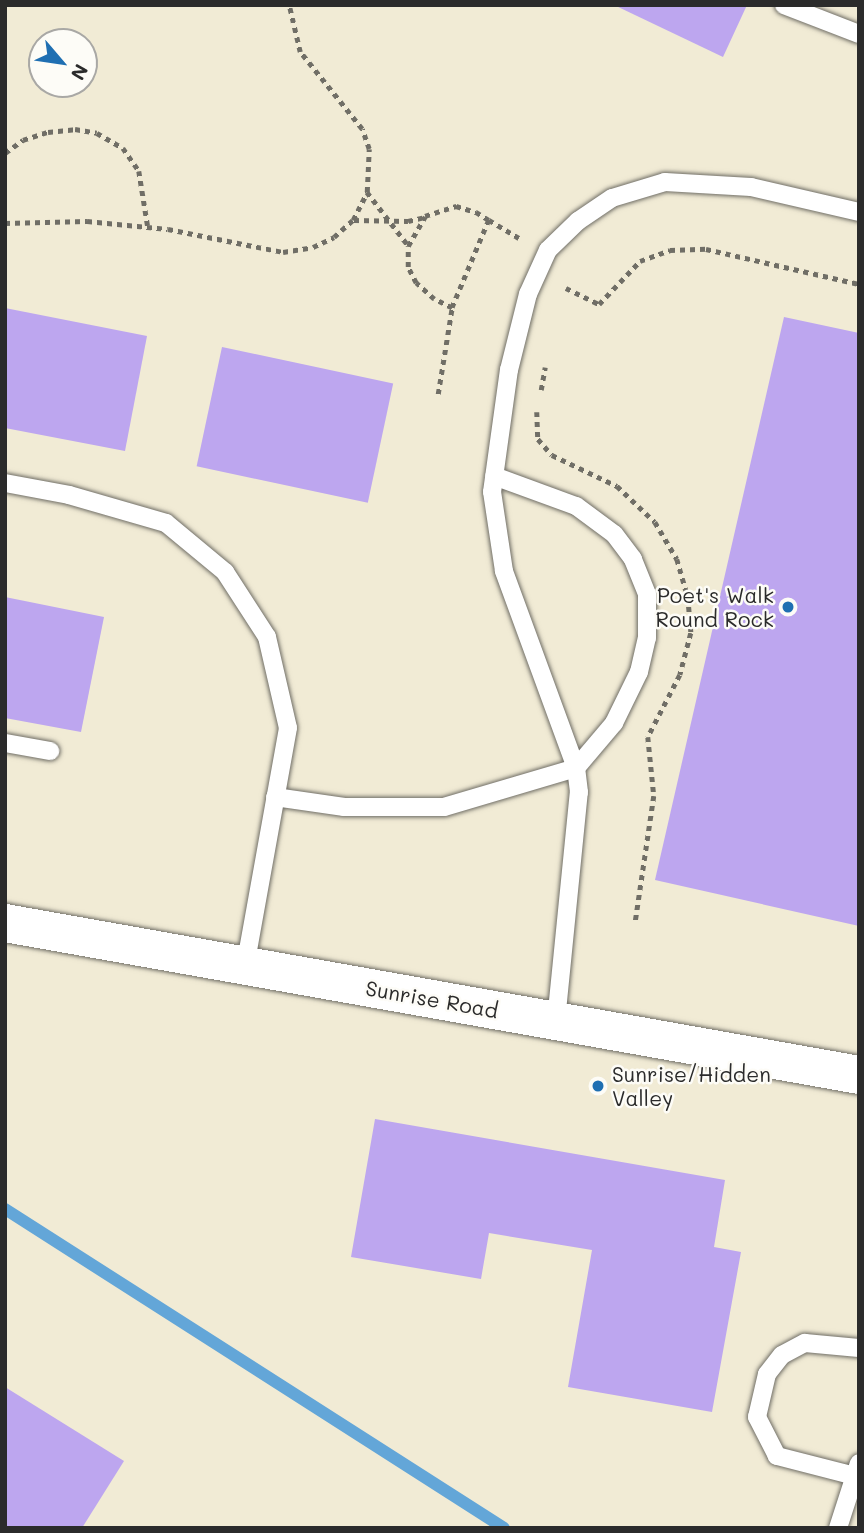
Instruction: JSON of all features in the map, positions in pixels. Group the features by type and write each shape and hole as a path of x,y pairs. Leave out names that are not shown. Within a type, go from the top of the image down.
{"main road":[{"name":"Sunrise Road","path":"5,923 859,1075"}],"lane":[{"path":"785,5 859,34"},
{"path":"555,1021 579,792 576,768 504,571 494,523 494,476 509,370 528,294 548,250 578,221 612,198 665,182 751,187 859,212"},
{"path":"275,797 344,807 444,807 576,768 614,723 639,672 647,638 647,594 632,559 614,534 576,506 494,476"},
{"path":"5,483 69,495 166,523 225,572 267,637 288,728 245,966"},
{"path":"5,743 50,751"},
{"path":"838,1528 857,1470 777,1456 757,1417 767,1374 782,1355 805,1343 859,1348"}],"path":[{"path":"5,223 87,222 148,227 283,252 313,247 353,220 367,192 369,149 362,129 300,52 289,5"},
{"path":"5,153 23,140 48,132 75,129 97,133 123,148 139,170 148,227"},
{"path":"367,192 391,220 408,246"},
{"path":"353,220 391,220 425,216 456,206 489,220 523,240"},
{"path":"425,216 408,246 408,267 416,283 434,299 452,308"},
{"path":"438,394 452,308 489,220"},
{"path":"566,288 599,304 640,261 670,250 706,249 859,284"}],"building":[{"path":"614,5 747,5 723,57"},
{"path":"5,308 147,336 125,451 5,428"},
{"name":"Poet's Walk Round Rock","path":"784,317 859,333 859,926 655,880"},
{"path":"222,347 393,383 368,503 197,466"},
{"path":"5,597 104,617 81,732 5,718"},
{"path":"375,1119 725,1180 714,1247 741,1252 712,1412 568,1387 592,1250 489,1233 481,1279 351,1257"},
{"path":"5,1387 124,1461 82,1528 5,1528"}],"waterway":[{"path":"5,1209 504,1528"}],"place":[{"name":"Poet's Walk Round Rock","path":"788,607"},
{"name":"Sunrise/Hidden Valley","path":"598,1086"}]}
